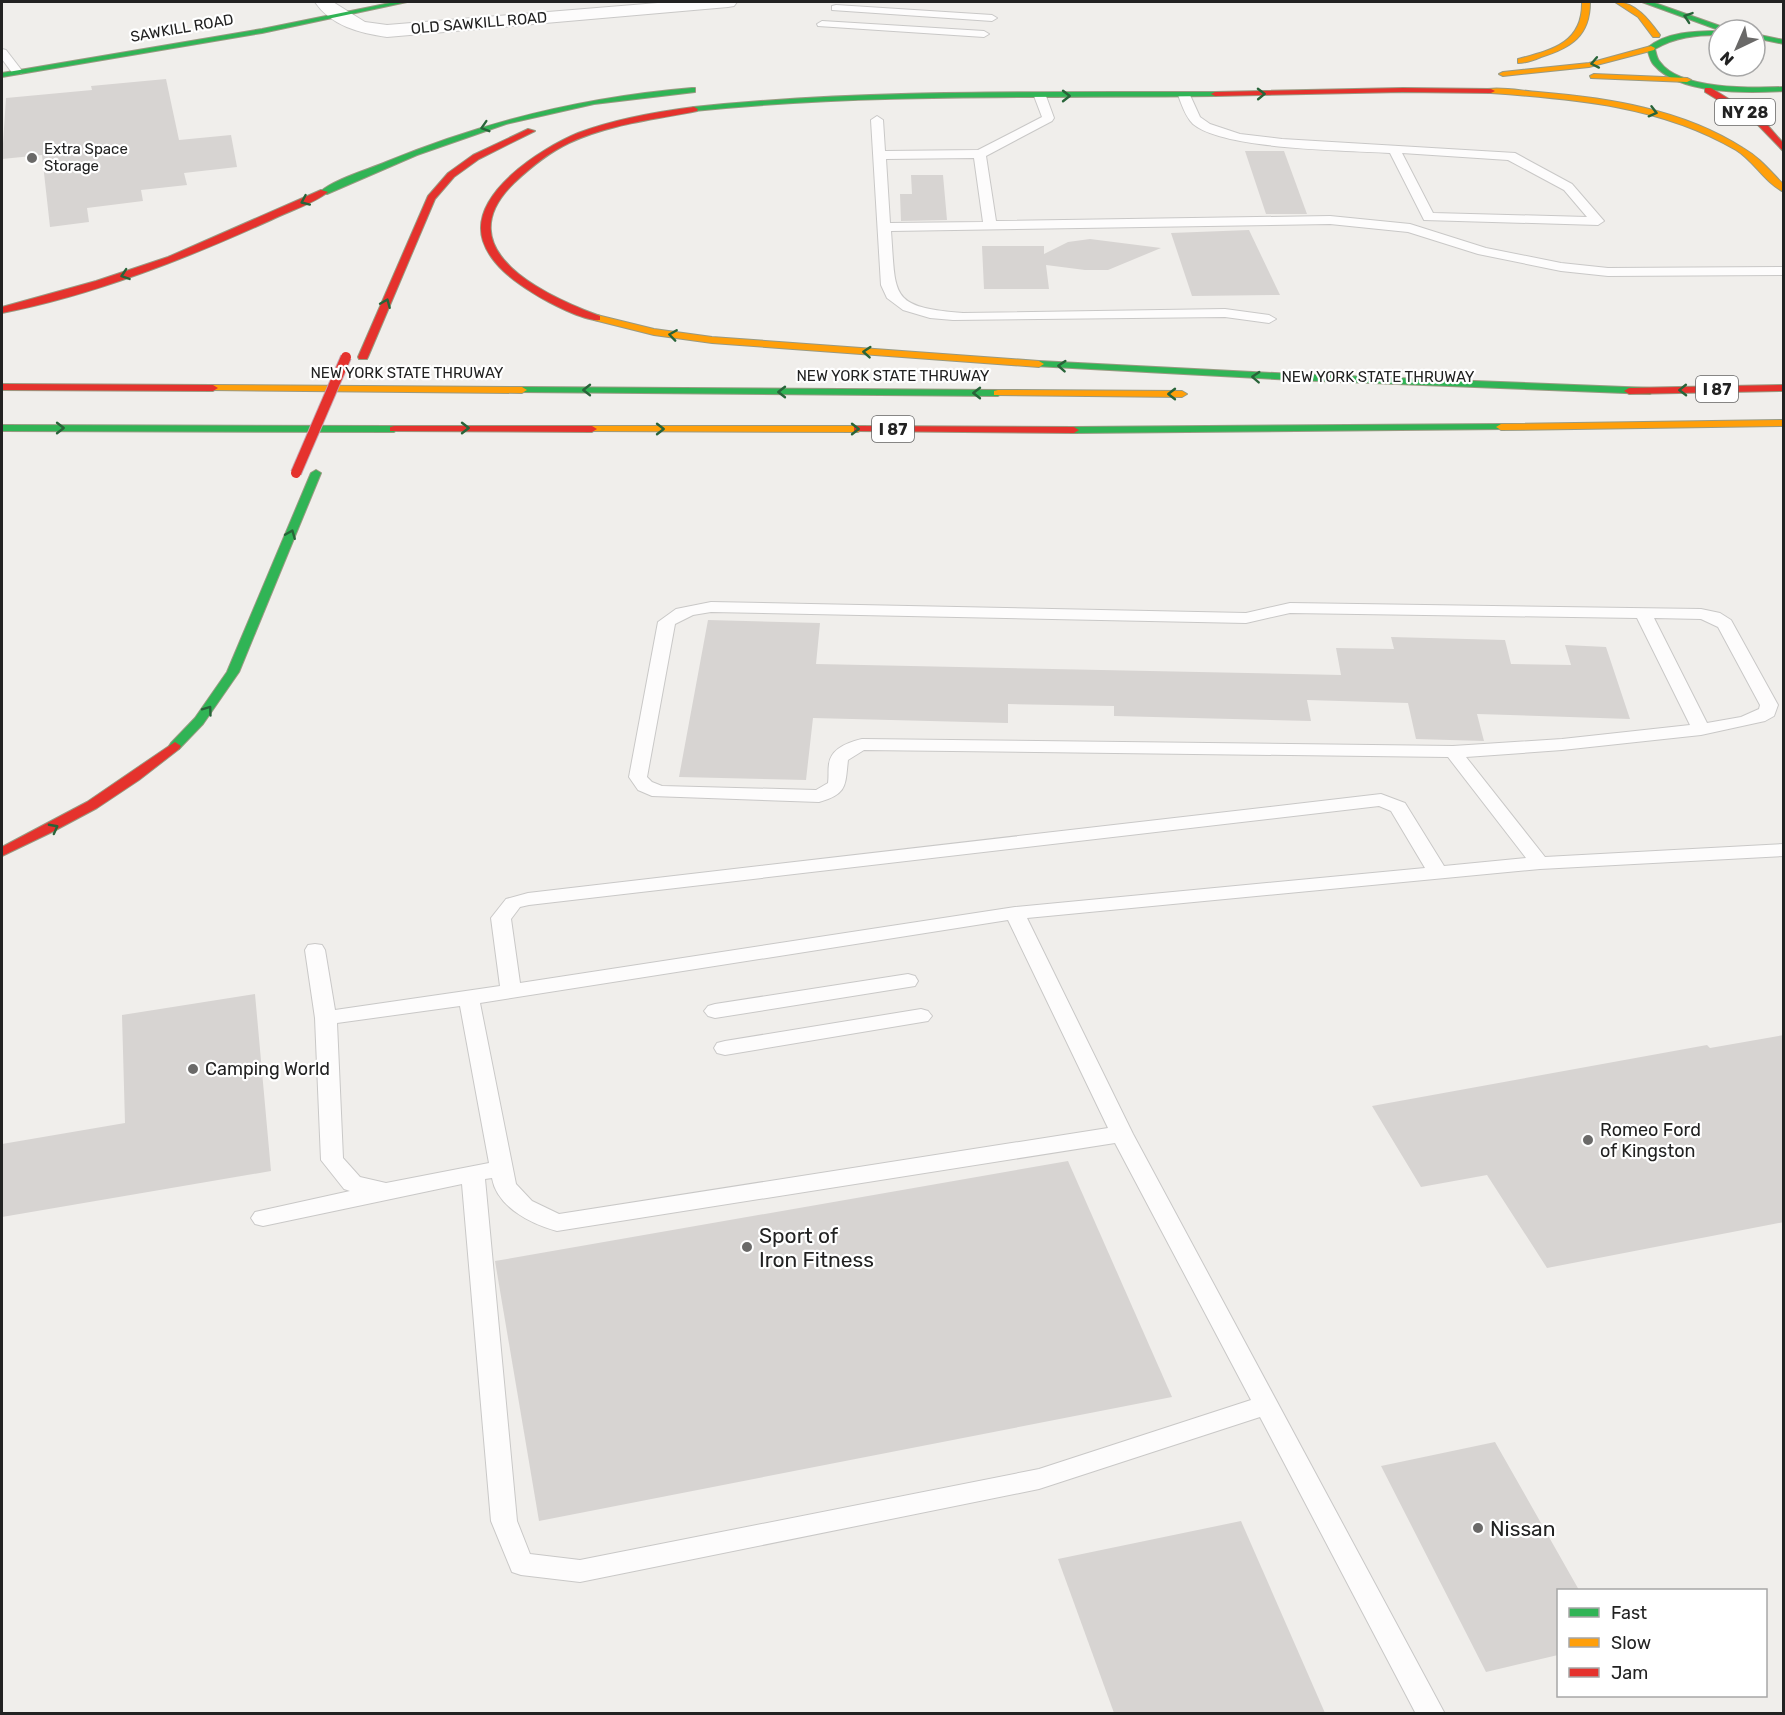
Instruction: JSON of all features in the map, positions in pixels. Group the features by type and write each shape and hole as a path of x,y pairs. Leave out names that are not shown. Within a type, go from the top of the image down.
{"main road":[{"name":"SAWKILL ROAD","path":"2,75 223,38 403,2"},
{"path":"1586,2 1587,22 1569,42 1532,58 1490,71 1588,65 1688,34 1707,33"},
{"path":"1618,2 1632,9 1648,23 1658,38 1651,56 1656,64 1693,82"},
{"path":"1647,2 1707,22"},
{"path":"1767,36 1784,36"},
{"path":"1767,38 1784,42"},
{"path":"1326,80 1382,76"},
{"path":"1407,91 1607,76 1693,82 1747,90 1784,89"},
{"path":"762,88 1465,77"},
{"name":"NY 28","path":"1693,82 1755,118 1776,138 1784,150"},
{"path":"2,310 103,283 167,260 417,152 478,129 592,100 705,90 599,104 519,126 497,135 456,158 440,170 419,192"},
{"path":"328,442 431,198 445,180 472,159 531,131 577,117 631,106 711,98 1407,91 1537,92 1593,99 1644,110 1692,125 1731,144 1764,166 1784,190"},
{"path":"822,98 736,103 681,110 627,122 571,141 522,168 498,191 486,218 486,233 490,246 499,262 514,277 559,304 620,325 700,339 1185,373 1650,391"},
{"path":"294,478 348,351"},
{"name":"NEW YORK STATE THRUWAY","path":"2,387 1196,394"},
{"name":"NEW YORK STATE THRUWAY","path":"1369,394 1784,388"},
{"name":"I 87","path":"2,428 1252,430 1784,423"},
{"path":"69,442 428,428"},
{"path":"2,852 45,833 119,790 153,766 202,718 221,693 247,642 318,468"},
{"path":"21,827 102,782"}],"street":[{"name":"OLD SAWKILL ROAD","path":"324,2 341,16 367,29 387,31 728,2"}],"lane":[{"path":"928,30 941,2"},
{"path":"836,8 992,18"},
{"path":"822,24 984,34"},
{"path":"4,58 17,72"},
{"path":"1184,95 1196,120 1206,127 1238,137 1281,143 1511,156 1568,187 1598,221 1429,217 1410,228"},
{"path":"880,155 980,154 1048,118 1040,96"},
{"path":"877,120 890,293 897,301 925,312 963,317 1225,313 1269,320"},
{"path":"1394,149 1429,217"},
{"path":"980,154 990,226"},
{"path":"885,227 1330,220 1410,228 1483,251 1561,267 1608,272 1784,271"},
{"path":"711,607 1246,618 1290,608 1642,613 1701,614 1714,617 1725,624 1769,705 1768,712 1760,718 1701,729 1545,747 1454,752 862,744 846,749 838,758 836,782 832,791 819,796 659,792 645,786 638,777 667,622 675,615 691,609 711,607"},
{"path":"1642,613 1701,729"},
{"path":"1454,752 1540,863"},
{"path":"511,992 501,918 513,903 528,899 1381,800 1398,807 1438,873"},
{"path":"326,1018 511,992 1015,913 1540,863 1784,850"},
{"path":"1015,913 1122,1134 1431,1713"},
{"path":"315,950 326,1018 332,1160 352,1183 386,1191"},
{"path":"715,1011 908,981"},
{"path":"469,998 505,1186 524,1208 556,1223 1122,1134"},
{"path":"725,1048 921,1016"},
{"path":"263,1218 502,1168"},
{"path":"473,1174 504,1521 521,1564 580,1571 1039,1479 1186,1433 1266,1405"}],"building":[{"path":"166,79 179,140 231,135 237,167 184,173 187,185 141,190 143,201 87,208 89,222 50,227 42,155 2,159 6,98 92,90 91,86"},
{"path":"1245,151 1284,151 1307,214 1266,214"},
{"path":"911,175 943,175 947,220 901,221 900,194 912,194"},
{"path":"1249,230 1280,295 1192,296 1171,233"},
{"path":"1090,239 1161,248 1108,270 1085,270 1046,265 1049,289 984,289 982,246 1044,246 1044,254 1068,242"},
{"path":"708,620 820,623 816,664 1341,675 1336,648 1394,649 1391,637 1505,640 1511,664 1571,665 1565,645 1606,647 1630,719 1477,714 1484,741 1416,739 1408,703 1307,700 1311,721 1114,716 1114,706 1008,704 1008,723 813,718 806,780 679,777"},
{"name":"Camping World","path":"255,994 271,1171 2,1217 2,1144 125,1123 122,1015"},
{"name":"Romeo Ford of Kingston","path":"1784,1035 1784,1222 1547,1268 1487,1175 1421,1187 1372,1106 1707,1045 1710,1048"},
{"path":"1068,1161 1172,1397 539,1521 495,1261"},
{"name":"Nissan","path":"1495,1442 1578,1589 1557,1589 1557,1655 1486,1672 1381,1466"},
{"path":"1241,1521 1325,1713 1114,1713 1058,1559"}],"traffic: fast":[{"path":"2,75 262,31 403,2"},
{"path":"1646,2 1707,23"},
{"path":"1707,33 1684,35 1659,43 1651,48 1655,62 1668,73 1685,81 1706,86 1751,90 1784,89"},
{"path":"1767,38 1784,42"},
{"path":"324,192 414,153 503,123 594,101 692,90"},
{"path":"694,109 759,102 889,95 1215,94"},
{"path":"1039,364 1650,391"},
{"path":"522,390 998,393"},
{"path":"1074,430 1501,427"},
{"path":"2,428 394,429"},
{"path":"175,746 199,721 233,672 316,473"}],"traffic: slow":[{"path":"1521,61 1557,49 1576,36 1583,27 1586,2"},
{"path":"1618,2 1641,15 1656,35"},
{"path":"1503,74 1589,65 1651,48"},
{"path":"1594,76 1687,80"},
{"path":"1491,91 1588,99 1682,121 1746,153 1784,190"},
{"path":"597,318 654,332 712,340 1039,364"},
{"path":"213,388 522,390"},
{"path":"998,393 1182,394"},
{"path":"1501,427 1784,423"},
{"path":"592,429 858,429"}],"traffic: jam":[{"path":"1215,94 1403,90 1491,91"},
{"path":"1708,90 1760,122 1784,150"},
{"path":"597,318 543,295 519,280 499,262 488,241 486,219 498,195 524,169 549,150 601,128 694,109"},
{"path":"363,357 431,198 451,175 476,157 531,131"},
{"path":"2,310 147,268 228,236 324,192"},
{"path":"296,473 346,357"},
{"path":"2,387 213,388"},
{"path":"1629,391 1784,388"},
{"path":"394,429 592,429"},
{"path":"858,429 1074,430"},
{"path":"2,852 92,805 175,746"}],"place":[{"name":"Extra Space Storage","path":"32,158"},
{"name":"Camping World","path":"193,1069"},
{"name":"Romeo Ford of Kingston","path":"1588,1140"},
{"name":"Sport of Iron Fitness","path":"747,1247"},
{"name":"Nissan","path":"1478,1528"}]}
